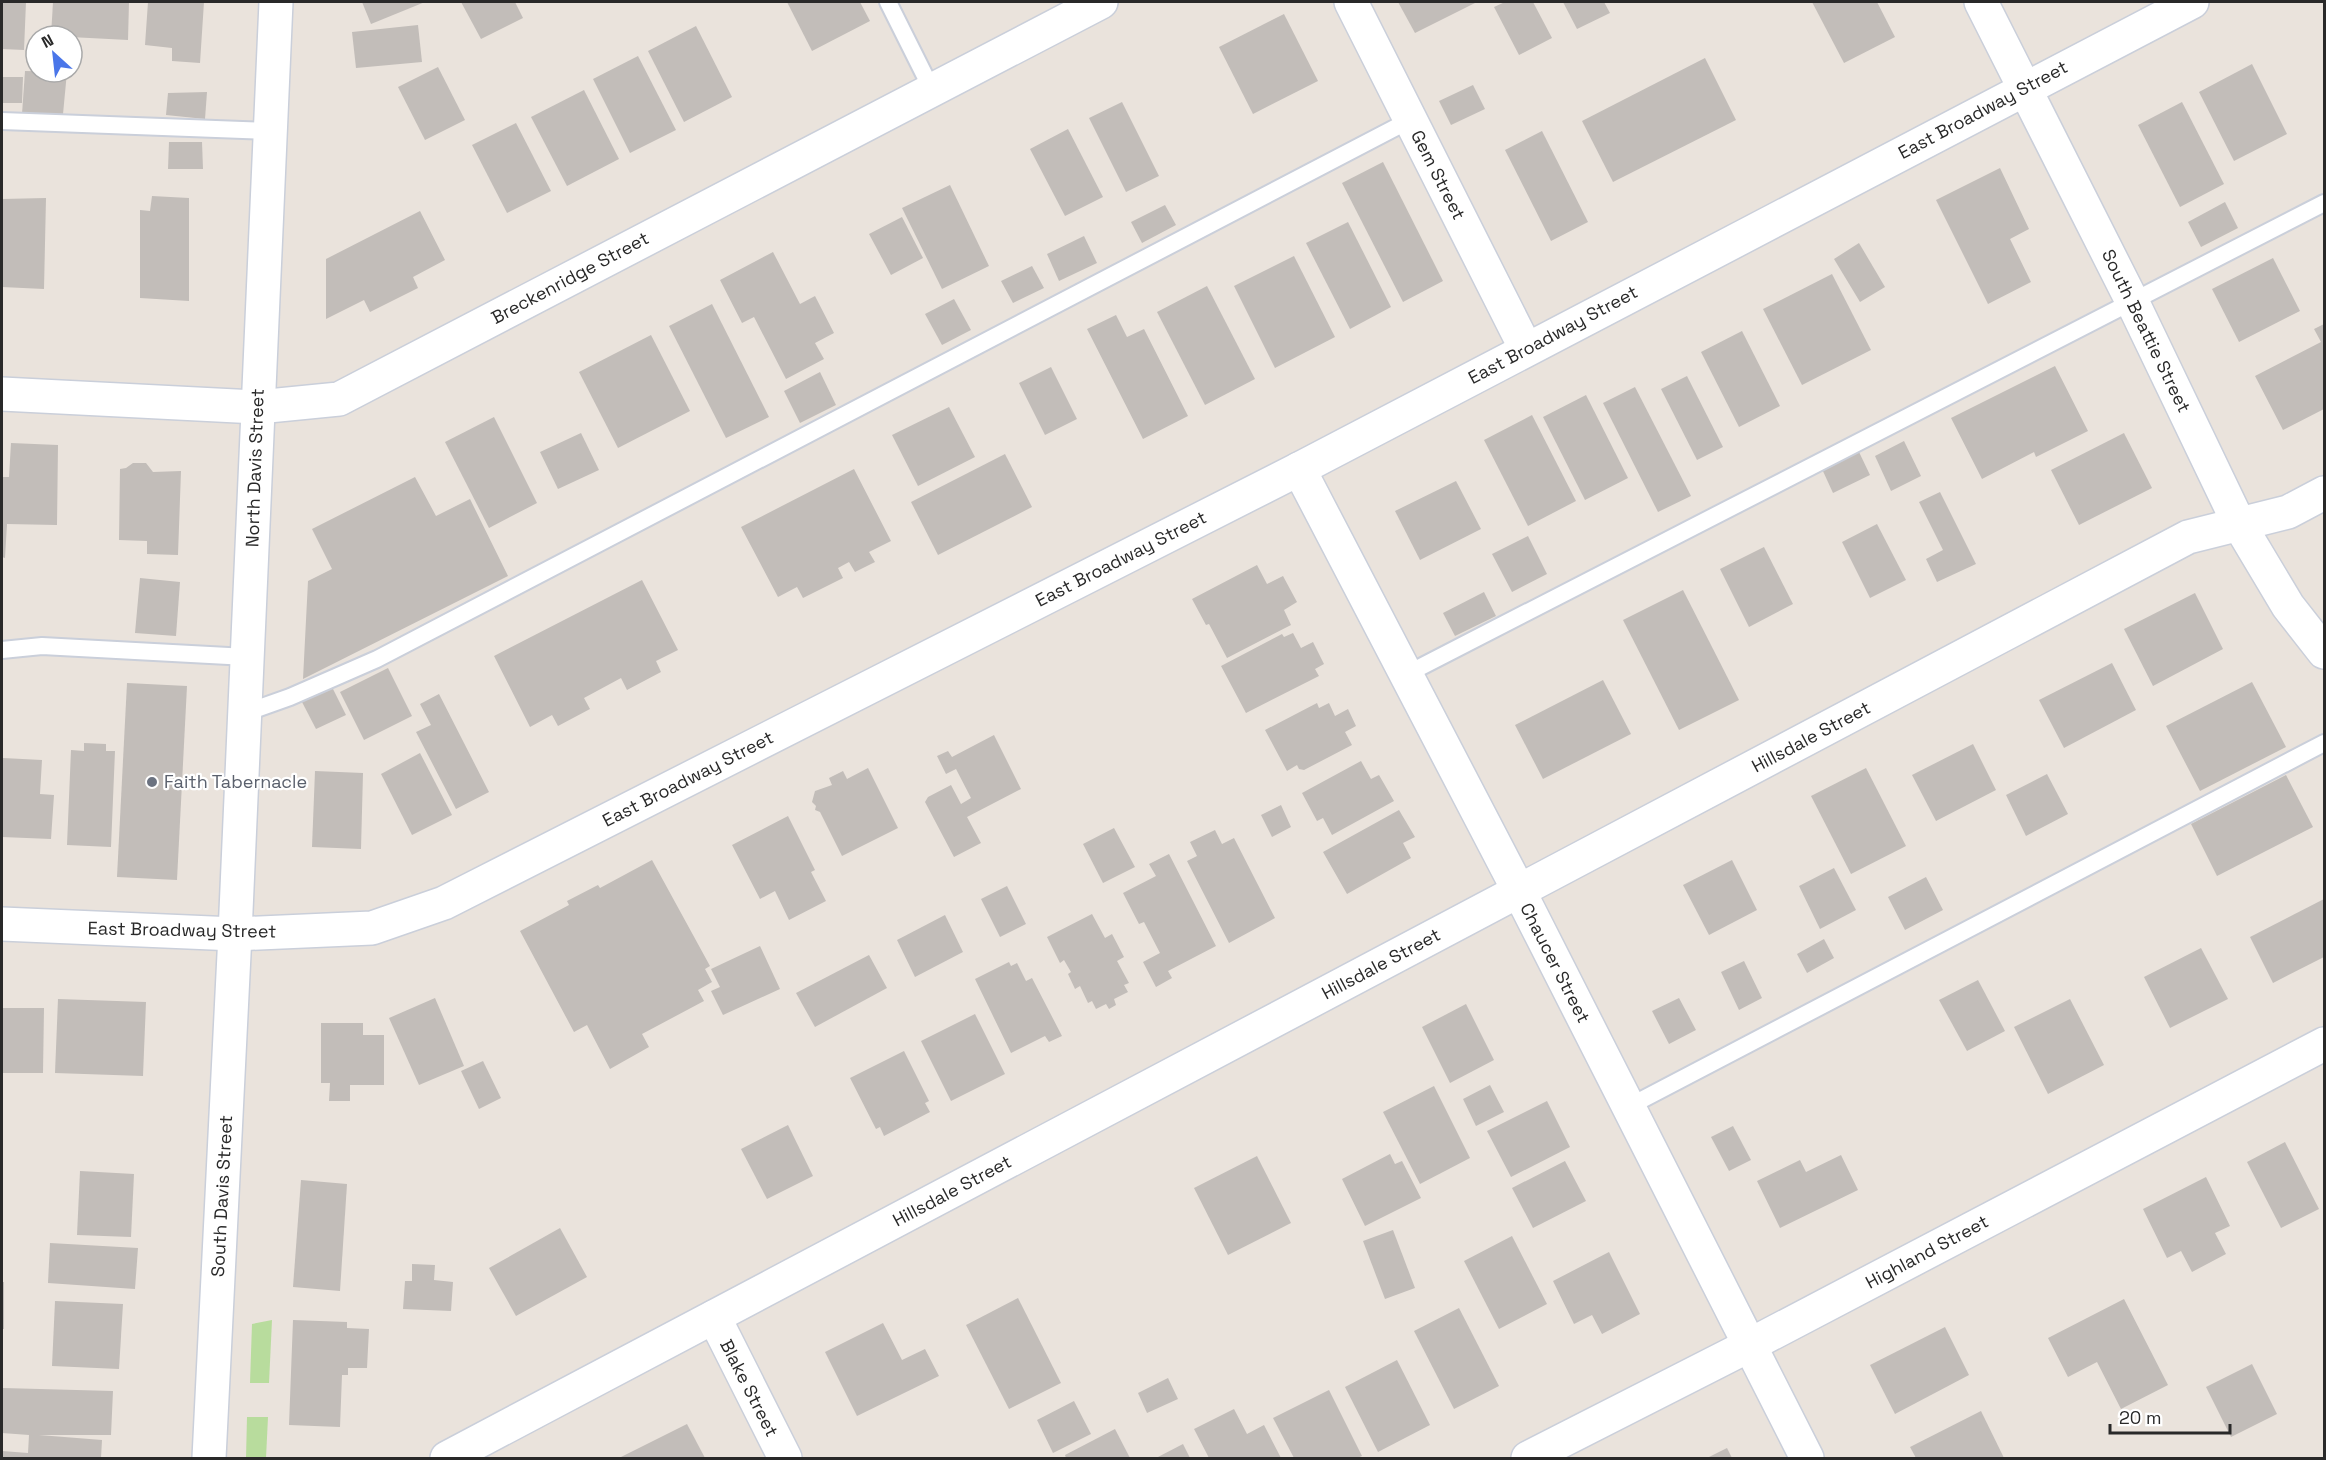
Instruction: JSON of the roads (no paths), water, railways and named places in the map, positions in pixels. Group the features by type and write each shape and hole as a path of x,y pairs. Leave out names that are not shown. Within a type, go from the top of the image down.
{"street":[{"name":"North Davis Street","path":"235,934 276,2"},
{"name":"Breckenridge Street","path":"2,394 258,407 339,399 1101,2"},
{"name":"Gem Street","path":"1351,2 1526,349"},
{"name":"South Beattie Street","path":"1981,2 2132,301 2239,524 2288,606 2325,652"},
{"name":"East Broadway Street","path":"2,924 235,934 372,928 444,903 1299,469 2025,87 2192,2"},
{"name":"Chaucer Street","path":"1299,469 1519,891 1748,1346 1807,1458"},
{"name":"Hillsdale Street","path":"447,1458 2188,537 2288,512 2325,493"},
{"name":"South Davis Street","path":"209,1458 235,934"},
{"name":"Highland Street","path":"1528,1458 1748,1346 2325,1044"},
{"name":"Blake Street","path":"714,1317 785,1458"}],"lane":[{"path":"888,2 932,90"},
{"path":"245,713 290,697 377,659 1410,120"},
{"path":"2,122 270,131"},
{"path":"1406,675 2325,203"},
{"path":"2,650 42,646 247,657"},
{"path":"1628,1107 2325,743"}],"place":[{"name":"Faith Tabernacle","path":"152,782"}]}
